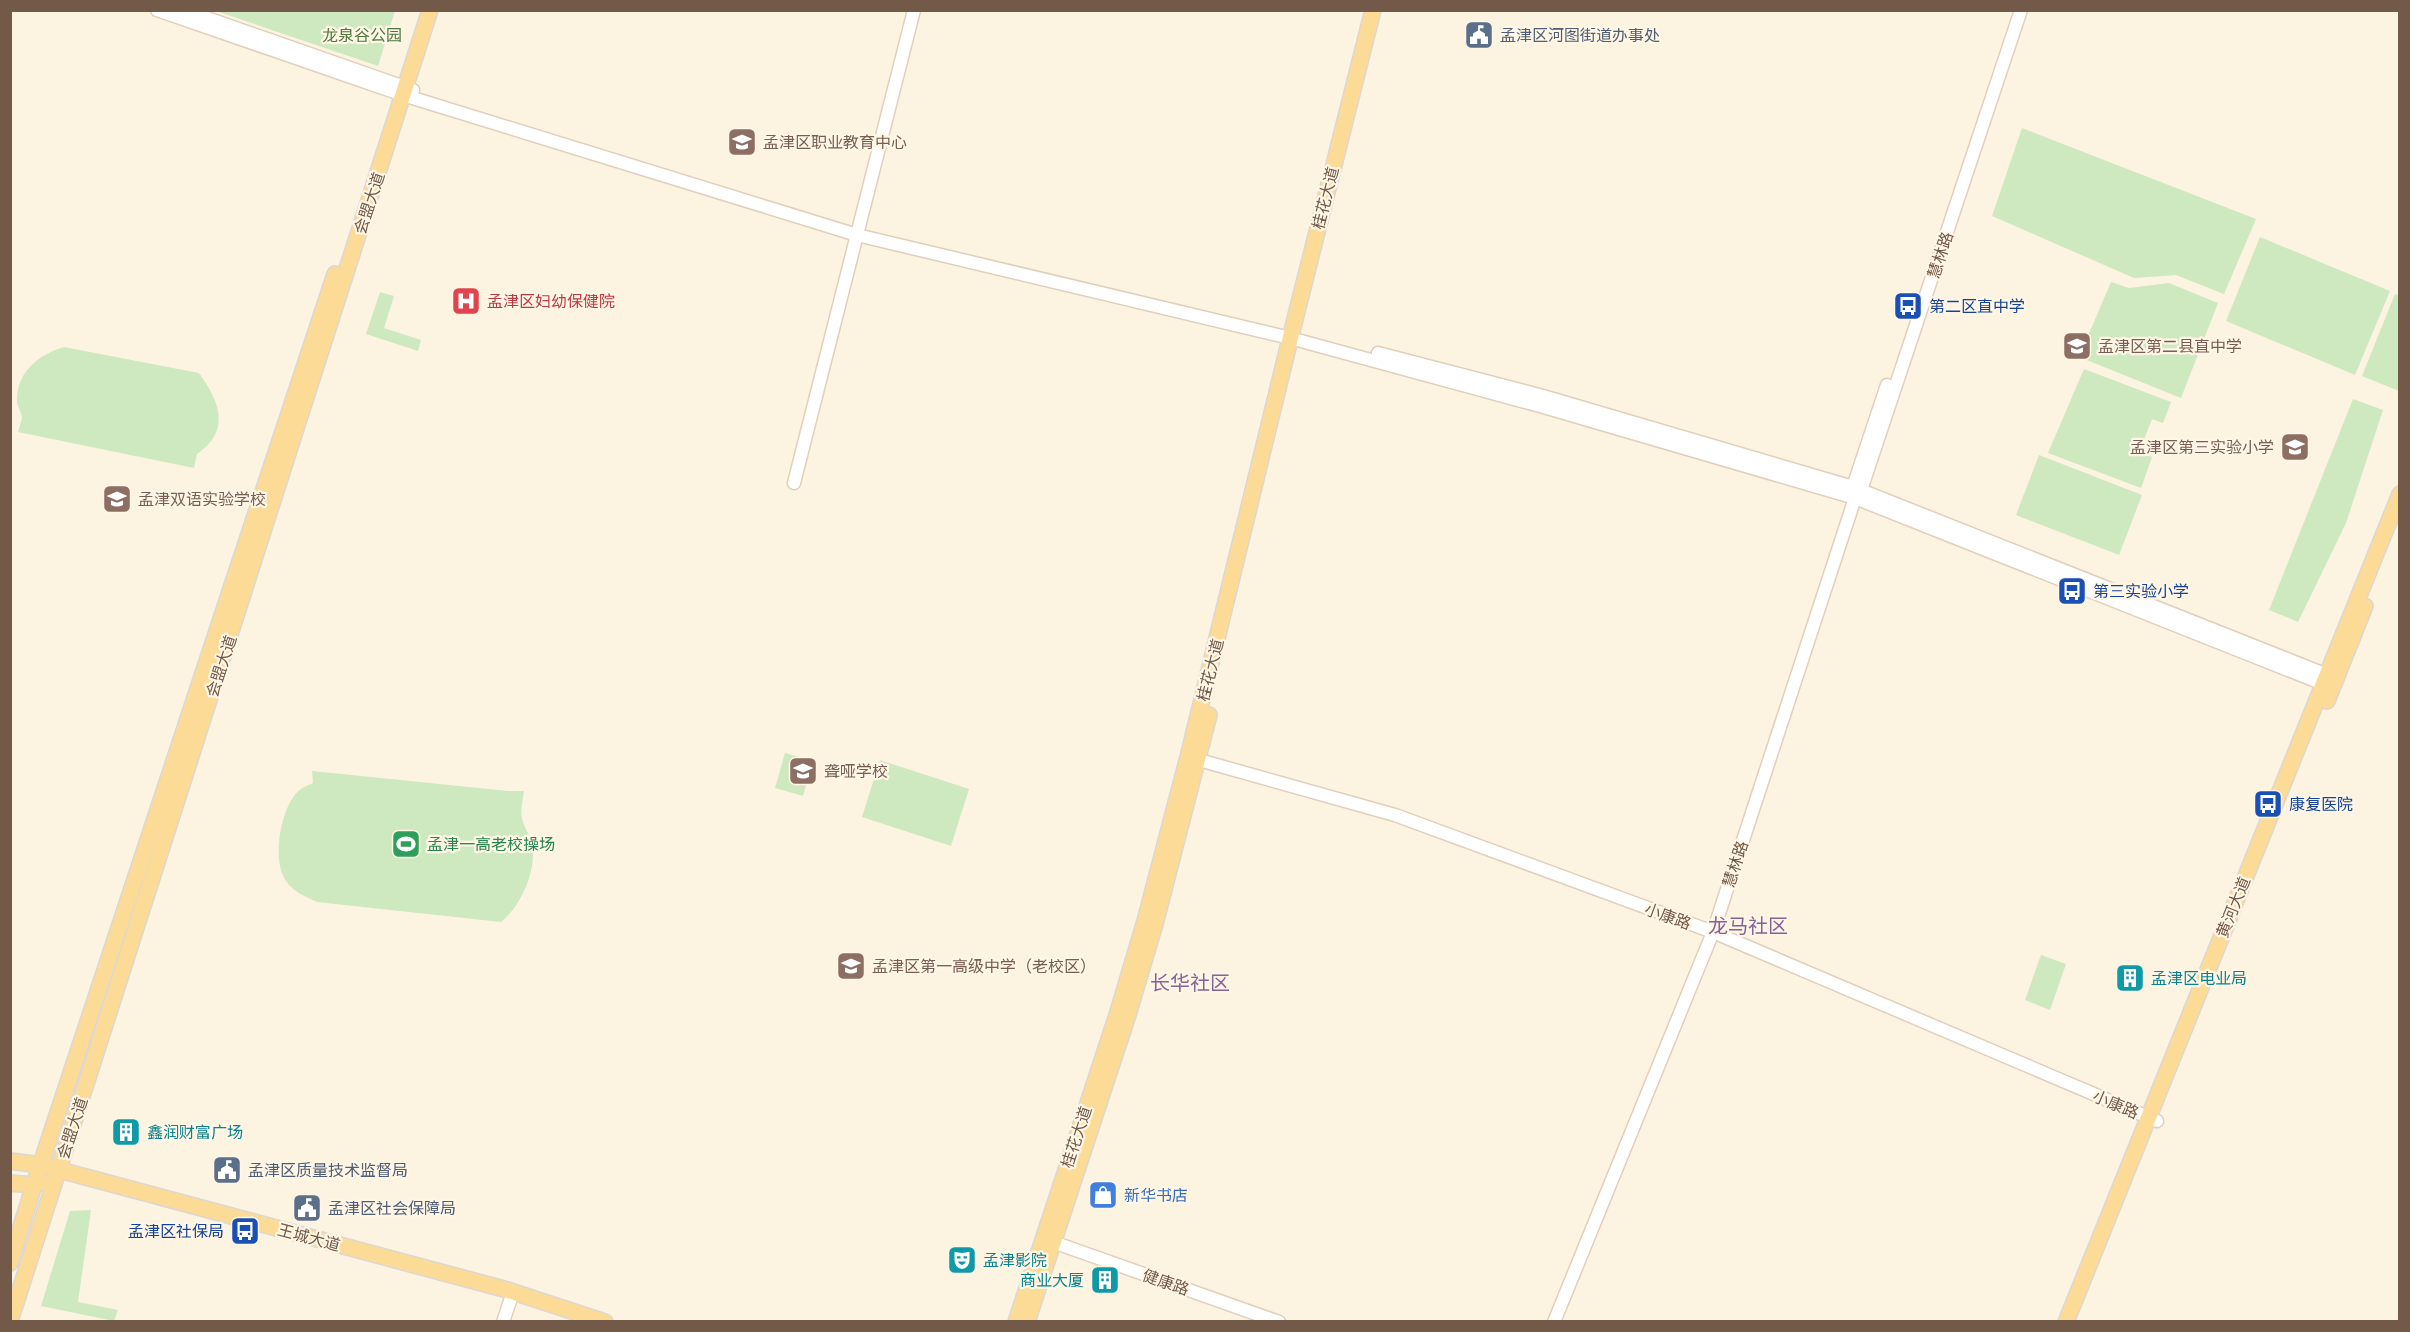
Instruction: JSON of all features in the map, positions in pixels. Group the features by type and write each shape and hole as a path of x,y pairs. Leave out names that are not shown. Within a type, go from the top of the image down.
{"main road":[{"name":"会盟大道","path":"10,1321 399,90 420,10"},
{"name":"会盟大道","path":"10,1263 399,90 430,10"},
{"name":"桂花大道","path":"1016,1322 1117,1015 1145,921 1295,335 1373,10"},
{"name":"桂花大道","path":"1027,1322 1127,1018 1199,759 1295,335 1383,10"},
{"name":"黄河大道","path":"2076,1322 2157,1121 2400,494"},
{"name":"黄河大道","path":"2066,1322 2329,681 2400,520"},
{"name":"王城大道","path":"10,1161 41,1165 57,1173 605,1322"},
{"path":"10,1183 34,1185 57,1173"},
{"name":"王城大道","path":"512,1296 583,1322"}],"street":[{"path":"157,10 399,90 858,231 1295,335 1540,406 1856,492 2329,681"},
{"path":"184,10 399,90"},
{"path":"794,483 914,10"},
{"name":"慧林路","path":"1554,1322 1713,932 2014,10"},
{"name":"慧林路","path":"1856,492 2021,10"},
{"name":"小康路","path":"1199,759 1395,815 1713,932 2157,1121"},
{"name":"健康路","path":"1053,1242 1279,1322"},
{"path":"503,1322 512,1296"}],"green space":[{"name":"龙泉谷公园","path":"395,10 378,66 216,11"},
{"path":"2022,128 2256,219 2224,294 2176,275 2134,278 1992,216"},
{"path":"2260,237 2390,291 2355,375 2226,321"},
{"path":"2111,282 2129,288 2169,283 2218,303 2181,398 2079,357"},
{"path":"380,292 394,296 384,328 421,340 418,351 366,334"},
{"path":"2395,294 2400,296 2399,391 2362,376"},
{"path":"64,347 199,373 217,405 219,416 215,436 197,454 194,468 18,432 22,418 17,402 21,380 39,359"},
{"path":"2084,369 2171,402 2163,423 2152,419 2139,452 2152,457 2141,488 2048,453"},
{"path":"2353,399 2383,410 2346,523 2298,622 2269,610"},
{"path":"2039,455 2142,495 2119,555 2016,515"},
{"path":"785,753 813,761 803,796 775,788"},
{"path":"880,760 969,789 951,846 862,817"},
{"name":"孟津一高老校操场","path":"312,771 524,791 521,816 532,842 533,861 520,900 501,922 317,902 300,893 289,885 282,872 279,862 280,838 289,804 298,791 313,783"},
{"path":"2041,955 2066,964 2050,1010 2025,1000"},
{"path":"91,1210 78,1302 118,1310 114,1321 41,1306 70,1211"}],"place":[{"name":"孟津区河图街道办事处","path":"1479,35"},
{"name":"孟津区职业教育中心","path":"742,142"},
{"name":"孟津区妇幼保健院","path":"466,301"},
{"name":"第二区直中学","path":"1908,306"},
{"name":"孟津区第二县直中学","path":"2077,346"},
{"name":"孟津区第三实验小学","path":"2295,447"},
{"name":"孟津双语实验学校","path":"117,499"},
{"name":"第三实验小学","path":"2072,591"},
{"name":"聋哑学校","path":"803,771"},
{"name":"康复医院","path":"2268,804"},
{"name":"孟津一高老校操场","path":"406,844"},
{"name":"孟津区第一高级中学（老校区）","path":"851,966"},
{"name":"孟津区电业局","path":"2130,978"},
{"name":"鑫润财富广场","path":"126,1132"},
{"name":"孟津区质量技术监督局","path":"227,1170"},
{"name":"新华书店","path":"1103,1195"},
{"name":"孟津区社会保障局","path":"307,1208"},
{"name":"孟津区社保局","path":"245,1231"},
{"name":"孟津影院","path":"962,1260"},
{"name":"商业大厦","path":"1105,1280"}],"district":[{"name":"龙马社区","path":"1748,926"},
{"name":"长华社区","path":"1190,983"}]}
